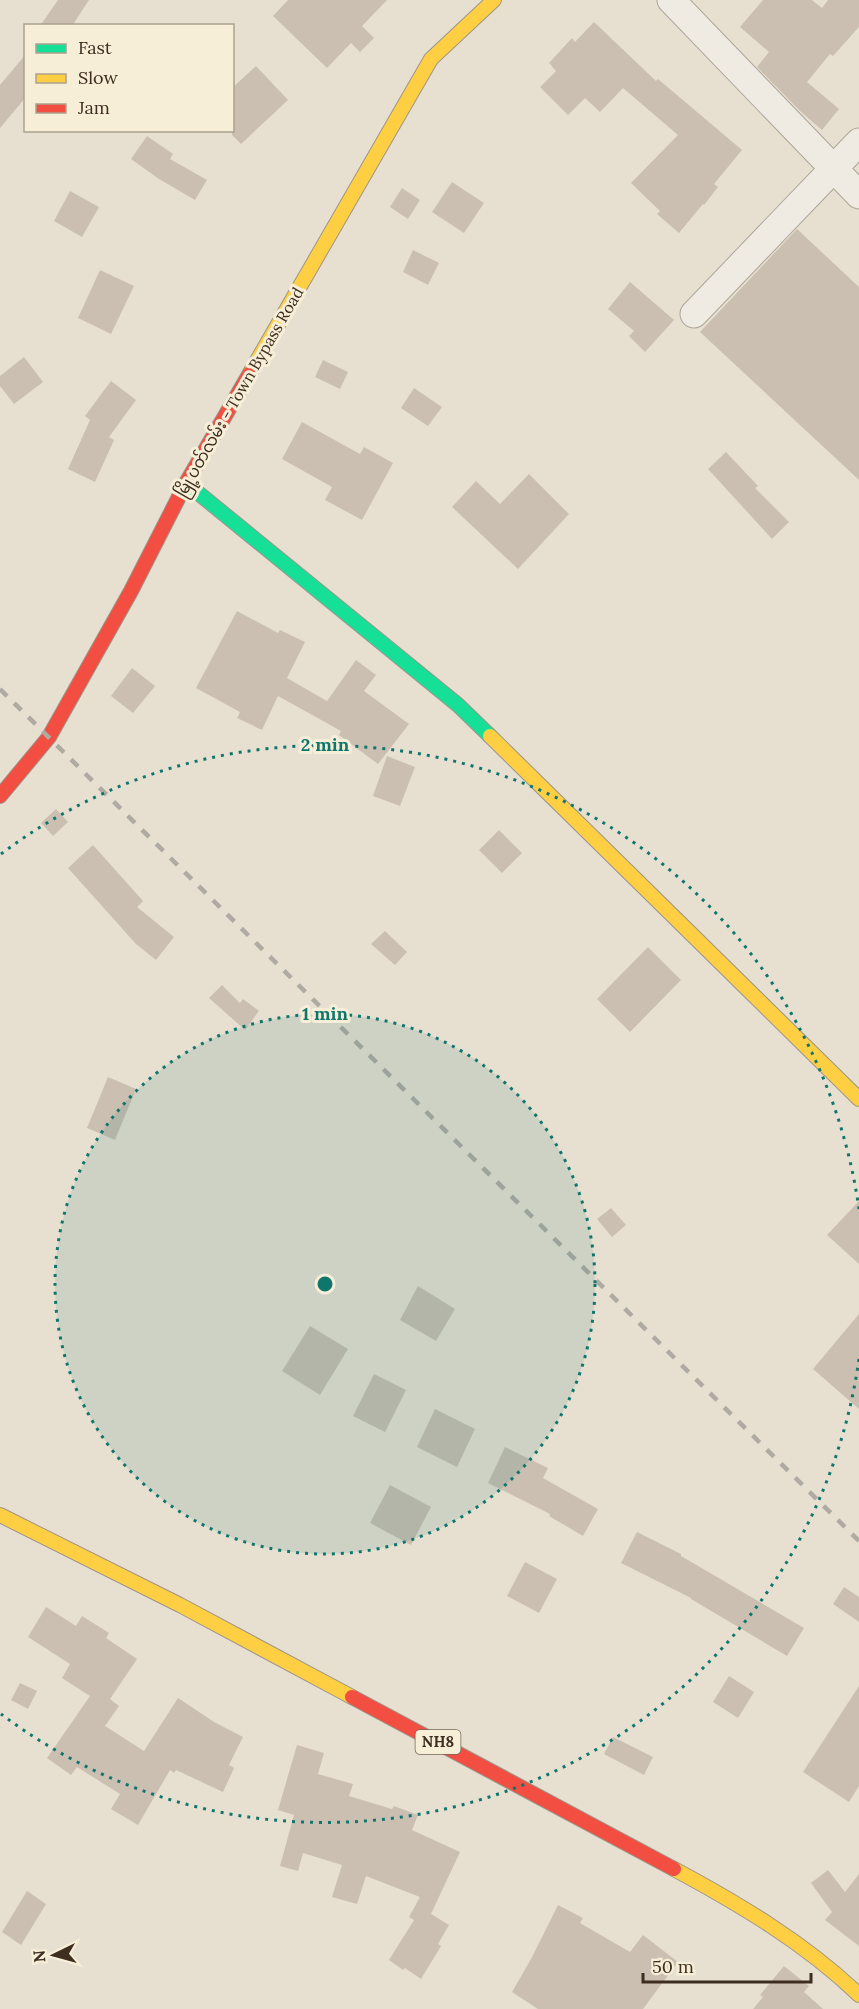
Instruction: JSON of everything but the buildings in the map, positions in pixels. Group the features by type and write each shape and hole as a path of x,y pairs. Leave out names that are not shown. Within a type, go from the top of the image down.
{"main road":[{"name":"မြို့ပတ်လမ်း - Town Bypass Road","path":"0,796 49,737 130,591 186,483 432,59 494,0"},
{"path":"186,483 458,705 859,1099"},
{"name":"NH8","path":"0,1515 180,1605 726,1898 801,1947 859,1995"}],"street":[{"path":"671,0 859,195"},
{"path":"694,314 859,142"}],"railway":[{"path":"0,689 859,1541"}],"traffic: fast":[{"path":"186,483 458,705 490,736"}],"traffic: slow":[{"path":"250,373 431,59 494,0"},
{"path":"490,736 859,1099"},
{"path":"0,1515 180,1605 352,1697"},
{"path":"674,1869 771,1926 816,1958 859,1995"}],"traffic: jam":[{"path":"0,796 49,737 131,591 186,483 250,373"},
{"path":"352,1697 674,1869"}]}
